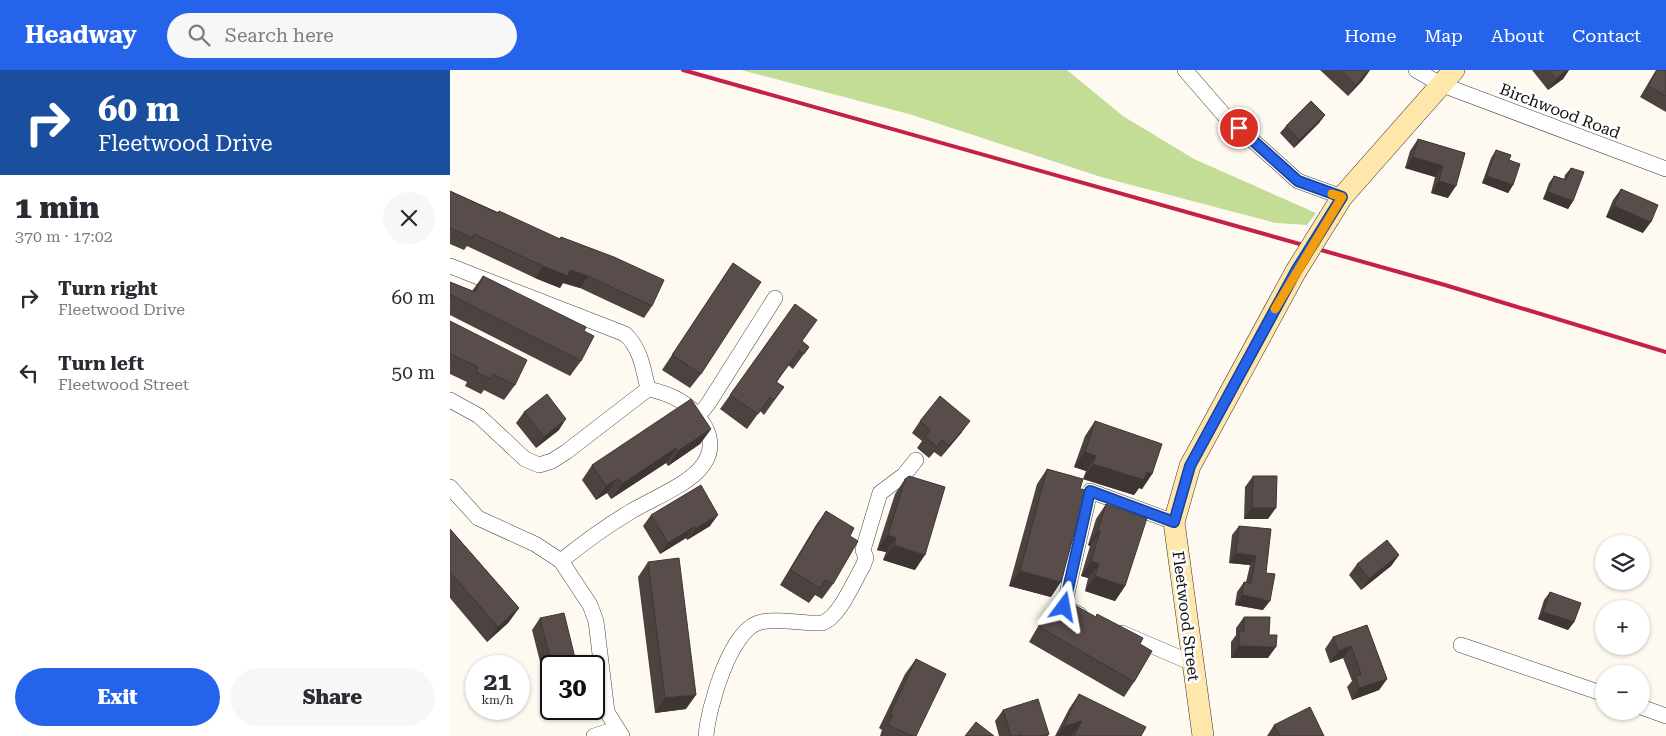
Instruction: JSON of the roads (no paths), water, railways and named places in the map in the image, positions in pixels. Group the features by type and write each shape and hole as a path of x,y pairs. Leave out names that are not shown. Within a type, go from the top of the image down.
{"street":[{"path":"1185,70 1224,115 1298,181 1342,197"},
{"name":"Birchwood Road","path":"1416,70 1447,77 1666,169"},
{"name":"Fleetwood Street","path":"1203,736 1174,522 1190,466 1296,271 1342,197 1447,77"},
{"path":"450,266 624,334 633,342 640,355 648,388"},
{"path":"698,416 708,404 775,298"},
{"path":"450,400 479,416 525,459 539,465 552,461 566,452 648,388"},
{"path":"561,561 595,534 694,475 709,456 711,444 705,425 698,416 665,392 648,388"},
{"path":"706,736 710,710 717,689 730,656 742,635 760,622 813,624 828,621 832,617 863,566 866,558 863,550 880,493 904,475 916,460"},
{"path":"450,487 478,518 535,544 561,561 590,605 596,621 607,712 619,733 594,736"},
{"path":"1090,619 1064,607 1090,491 1174,522"},
{"path":"1107,627 1192,663"},
{"path":"1461,645 1595,691"},
{"path":"1650,710 1666,716"}],"railway":[{"path":"683,70 1445,285 1666,352"}]}
